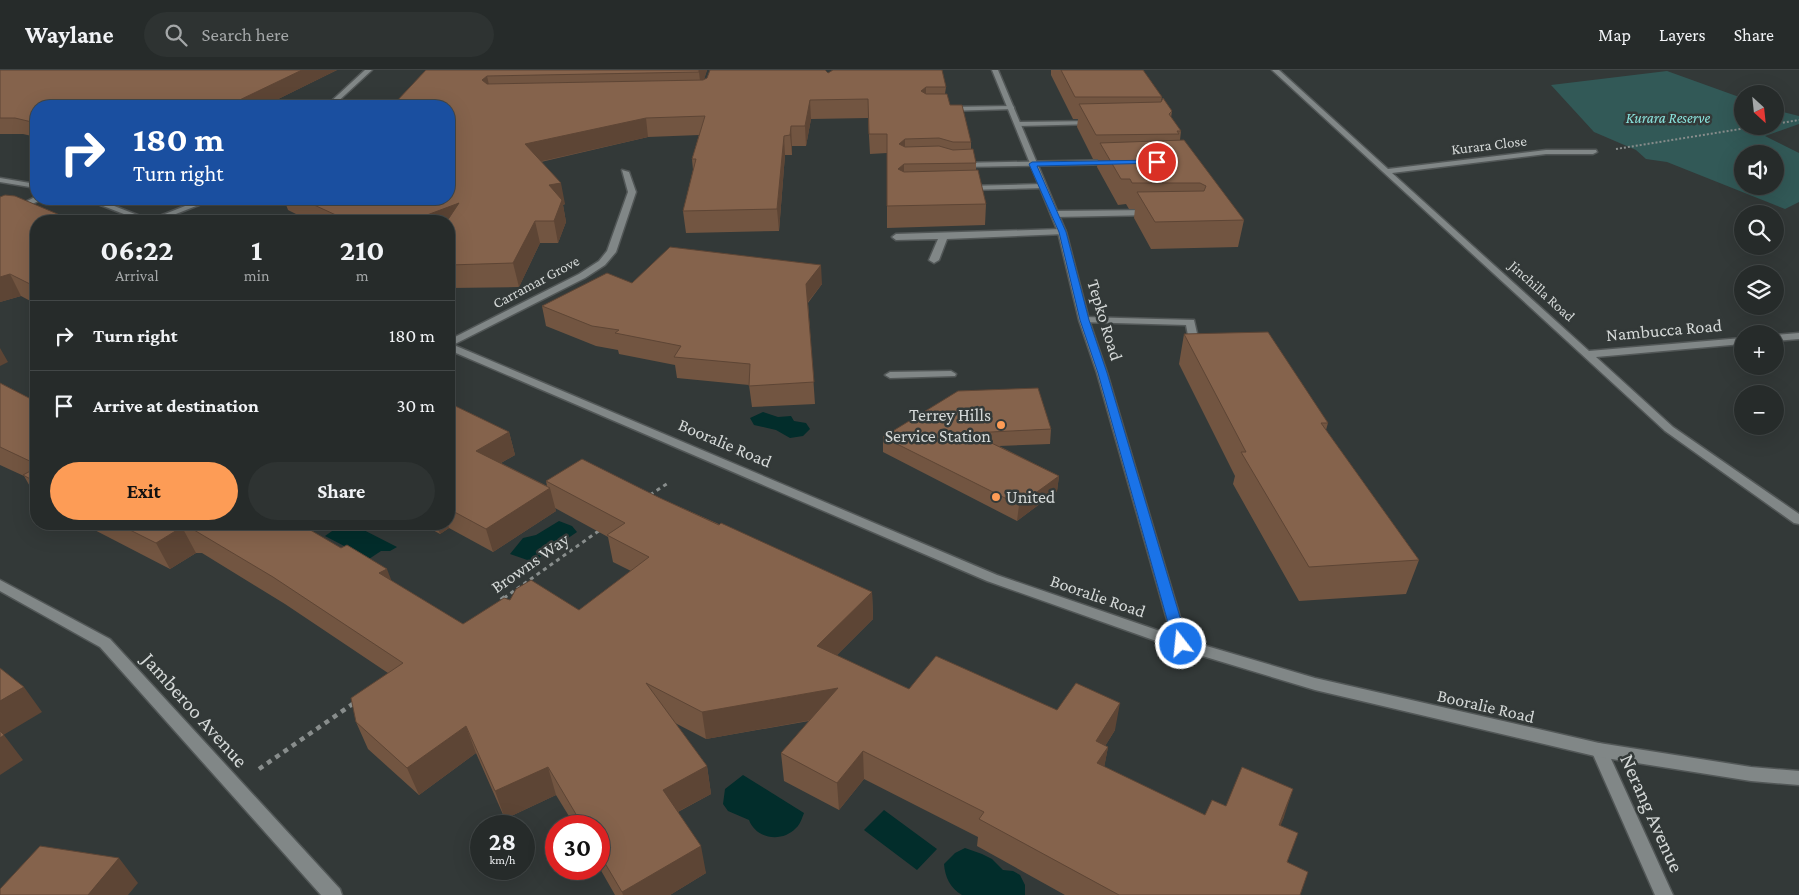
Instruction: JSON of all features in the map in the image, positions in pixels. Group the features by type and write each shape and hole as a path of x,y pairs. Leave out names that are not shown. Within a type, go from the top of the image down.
{"street":[{"path":"336,100 370,70"},
{"name":"Tepko Road","path":"995,70 1019,124 1032,164 1062,232 1084,320 1102,373 1181,644"},
{"name":"Jinchilla Road","path":"1276,70 1669,429 1799,520"},
{"path":"936,109 1012,108"},
{"path":"1019,124 1106,123"},
{"name":"Kurara Close","path":"1388,171 1546,152 1593,152"},
{"path":"952,166 1120,162"},
{"name":"Carramar Grove","path":"455,342 582,276 602,263 611,252 632,192 624,172"},
{"path":"0,180 30,185"},
{"path":"962,188 1042,186"},
{"path":"0,218 30,203"},
{"path":"106,205 133,215"},
{"path":"166,215 194,205"},
{"path":"1055,214 1158,213"},
{"path":"896,237 1062,232"},
{"path":"934,260 944,236"},
{"path":"1084,320 1190,322 1197,352"},
{"path":"1784,337 1799,336"},
{"name":"Nambucca Road","path":"1588,354 1734,342"},
{"name":"Booralie Road","path":"455,348 992,578 1181,644 1316,684 1599,750 1751,774 1799,778"},
{"path":"890,375 951,374"},
{"name":"Jamberoo Avenue","path":"0,585 105,643 333,895"},
{"name":"Nerang Avenue","path":"1599,750 1664,895"}],"path":[{"path":"1784,122 1799,120"},
{"path":"1593,152 1734,130"},
{"path":"644,500 668,483"},
{"name":"Browns Way","path":"496,603 603,529"},
{"path":"235,786 358,700"}],"green space":[{"name":"Kurara Reserve","path":"1667,71 1734,95 1734,135 1768,135 1765,136 1783,145 1734,145 1734,189 1667,162 1646,159 1636,150 1594,132 1551,85"},
{"name":"Kurara Reserve","path":"1784,112 1799,116 1799,124 1784,129"},
{"name":"Kurara Reserve","path":"1784,146 1799,153 1799,202 1785,209 1784,205 1775,205 1750,195 1784,195"}],"shaded area":[{"path":"763,412 778,417 791,416 794,421 806,423 810,429 803,436 790,438 776,430 754,425 750,418"},
{"path":"559,521 572,526 577,532 533,562 510,554 523,538 536,535"},
{"path":"334,530 364,530 397,547 390,551 381,551 369,559 325,536"},
{"path":"743,775 804,813 797,827 784,836 770,837 757,831 749,820 728,811 723,804 725,789"},
{"path":"884,810 937,849 917,870 864,830"},
{"path":"965,848 992,859 1003,870 1013,871 1020,875 1025,885 1025,895 962,895 954,889 949,882 944,864 955,853"}],"building":[{"path":"0,70 302,70 240,100 30,100 30,122 15,118 0,118"},
{"path":"426,70 699,70 699,72 487,76 482,80 487,84 703,80 707,78 710,70 825,70 828,73 833,70 942,70 946,87 926,87 921,91 926,94 947,94 950,105 962,105 971,142 953,142 939,138 905,139 899,144 905,147 939,146 953,150 973,149 976,163 904,164 898,169 904,172 978,170 986,204 887,206 887,134 869,134 868,99 810,100 805,126 791,126 790,135 784,136 777,209 683,211 696,159 692,159 705,116 646,118 525,144 561,183 549,185 562,200 554,221 535,221 513,263 455,265 455,215 451,215 459,203 455,204 455,100 398,100"},
{"path":"1061,70 1143,70 1162,97 1075,97"},
{"path":"1163,98 1172,111 1169,114 1181,131 1177,131 1179,134 1096,135 1079,104 1161,102"},
{"path":"1184,140 1244,220 1155,222 1137,192 1204,191 1206,186 1200,183 1132,183 1130,179 1121,179 1100,143"},
{"path":"5,195 15,196 30,202 30,205 36,205 60,215 30,215 30,284 10,274 0,277 0,197"},
{"path":"314,205 454,205 427,215 336,215"},
{"path":"670,247 821,265 806,284 814,382 749,386 750,364 674,357 681,346 615,333 619,330 592,326 542,306 607,273 632,283"},
{"path":"1268,332 1328,423 1321,423 1419,560 1309,567 1241,452 1246,452 1184,334"},
{"path":"0,383 30,397 30,461 0,447"},
{"path":"1038,388 1051,429 971,433 1059,476 1019,505 883,437 958,391"},
{"path":"455,406 509,432 476,451 550,488 486,529 455,512"},
{"path":"582,459 660,498 719,525 721,523 872,592 817,646 909,689 936,656 1057,710 1076,683 1120,703 1096,741 1108,747 1097,763 1205,815 1212,800 1226,806 1242,767 1293,789 1279,825 1298,833 1287,862 1308,872 1300,895 1119,895 979,819 984,812 863,751 837,783 781,753 838,688 702,712 646,683 707,766 663,790 701,846 622,892 610,872 610,815 576,815 548,767 495,791 466,726 407,768 356,722 351,698 403,663 273,577 194,530 310,530 341,548 347,545 387,569 379,573 463,624 504,598 510,600 516,589 531,580 579,610 649,557 607,535 625,523 546,481"},
{"path":"30,471 30,479 23,475"},
{"path":"130,530 177,530 156,543"},
{"path":"0,668 24,687 0,701"},
{"path":"40,846 119,858 88,895 0,895 0,889"}],"place":[{"name":"Terrey Hills Service Station","path":"1001,425"},
{"name":"United","path":"996,497"}],"route":[{"path":"1157,162 1032,164 1062,232 1084,320 1102,373 1181,644"}]}
